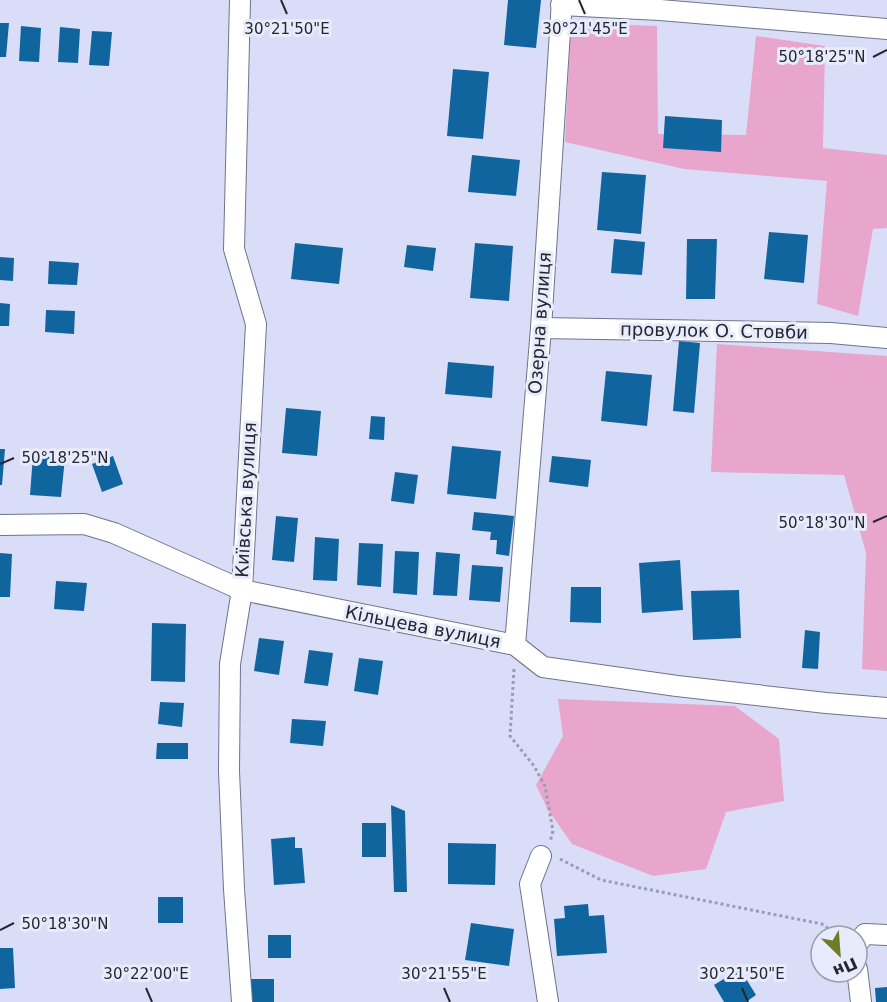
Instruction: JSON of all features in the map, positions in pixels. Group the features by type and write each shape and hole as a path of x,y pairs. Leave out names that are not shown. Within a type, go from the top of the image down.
{"street":[{"name":"Київська вулиця","path":"240,0 234,249 255,324 242,590 230,664 229,771 242,1002"},
{"path":"561,3 887,29"},
{"name":"Озерна вулиця","path":"515,645 541,328 561,3"},
{"name":"провулок О. Стовби","path":"541,328 831,333 887,338"},
{"name":"Кільцева вулиця","path":"0,525 84,524 114,533 242,590 515,645 543,667 677,686 887,708"},
{"path":"544,854 530,884 548,1002"},
{"path":"869,934 887,934"},
{"path":"859,984 861,1002"}],"path":[{"path":"515,645 510,736 534,766 545,786 552,831 544,854 601,880 822,924"}],"shaded area":[{"path":"571,23 657,26 658,134 746,135 756,36 825,46 823,148 887,155 887,228 873,229 858,316 817,304 827,181 684,169 565,142"},
{"path":"717,344 887,356 887,671 862,669 866,553 844,475 711,472"},
{"path":"558,699 735,706 779,739 784,801 726,812 706,869 653,876 572,844 547,808 536,785 563,736"}],"building":[{"path":"508,0 541,0 536,48 504,45"},
{"path":"0,23 9,23 6,57 0,57"},
{"path":"21,26 41,28 39,62 19,61"},
{"path":"60,27 80,29 78,63 58,62"},
{"path":"92,31 112,32 109,66 89,65"},
{"path":"453,69 489,72 483,139 447,136"},
{"path":"665,116 722,120 721,152 663,148"},
{"path":"472,155 520,160 516,196 468,192"},
{"path":"602,172 646,175 641,234 597,230"},
{"path":"769,232 808,235 804,283 764,279"},
{"path":"614,239 645,242 642,275 611,273"},
{"path":"687,239 717,239 715,299 686,299"},
{"path":"295,243 343,248 339,284 291,279"},
{"path":"475,243 513,246 509,301 470,298"},
{"path":"407,245 436,248 433,271 404,267"},
{"path":"0,257 14,258 13,281 0,280"},
{"path":"49,261 79,263 77,285 48,284"},
{"path":"0,303 10,304 9,326 0,326"},
{"path":"46,310 75,311 74,334 45,332"},
{"path":"679,341 700,343 694,413 673,411"},
{"path":"448,362 494,366 492,398 445,394"},
{"path":"606,371 652,375 647,426 601,421"},
{"path":"286,408 321,411 317,456 282,453"},
{"path":"371,416 385,417 384,440 369,439"},
{"path":"452,446 501,451 496,499 447,494"},
{"path":"0,449 5,449 2,485 0,485"},
{"path":"33,455 65,458 61,497 30,495"},
{"path":"113,456 123,484 102,492 92,464"},
{"path":"552,456 591,460 588,487 549,482"},
{"path":"395,472 418,475 414,504 391,501"},
{"path":"474,512 514,516 509,556 496,554 497,540 490,540 491,532 472,530"},
{"path":"276,516 298,518 294,562 272,560"},
{"path":"315,537 339,539 337,581 313,580"},
{"path":"359,543 383,544 381,587 357,585"},
{"path":"395,551 419,552 417,595 393,593"},
{"path":"436,552 460,554 457,596 433,595"},
{"path":"0,553 12,554 10,597 0,597"},
{"path":"680,560 683,610 642,613 639,563"},
{"path":"472,565 503,567 500,602 469,600"},
{"path":"56,581 87,583 84,611 54,609"},
{"path":"571,587 601,587 601,623 570,622"},
{"path":"739,590 741,638 693,640 691,591"},
{"path":"152,623 186,624 185,682 151,681"},
{"path":"805,630 820,632 818,669 802,668"},
{"path":"259,638 284,641 279,675 254,671"},
{"path":"309,650 333,653 328,686 304,683"},
{"path":"359,658 383,661 378,695 354,691"},
{"path":"160,702 184,703 182,727 158,724"},
{"path":"292,719 326,721 323,746 290,743"},
{"path":"157,743 188,743 188,759 156,759"},
{"path":"391,805 405,811 407,892 394,892"},
{"path":"362,823 386,823 386,857 362,857"},
{"path":"295,837 295,848 302,848 305,883 274,885 271,839"},
{"path":"448,843 496,844 495,885 448,884"},
{"path":"158,897 183,897 183,923 158,923"},
{"path":"588,904 589,916 604,915 607,953 557,956 554,919 565,918 564,906"},
{"path":"471,923 514,929 509,966 465,960"},
{"path":"268,935 291,935 291,958 268,958"},
{"path":"0,948 13,948 15,988 0,989"},
{"path":"740,969 756,995 746,1002 724,1002 714,985"},
{"path":"251,979 274,979 274,1002 251,1002"},
{"path":"887,987 887,1002 876,1002 875,988"}]}
